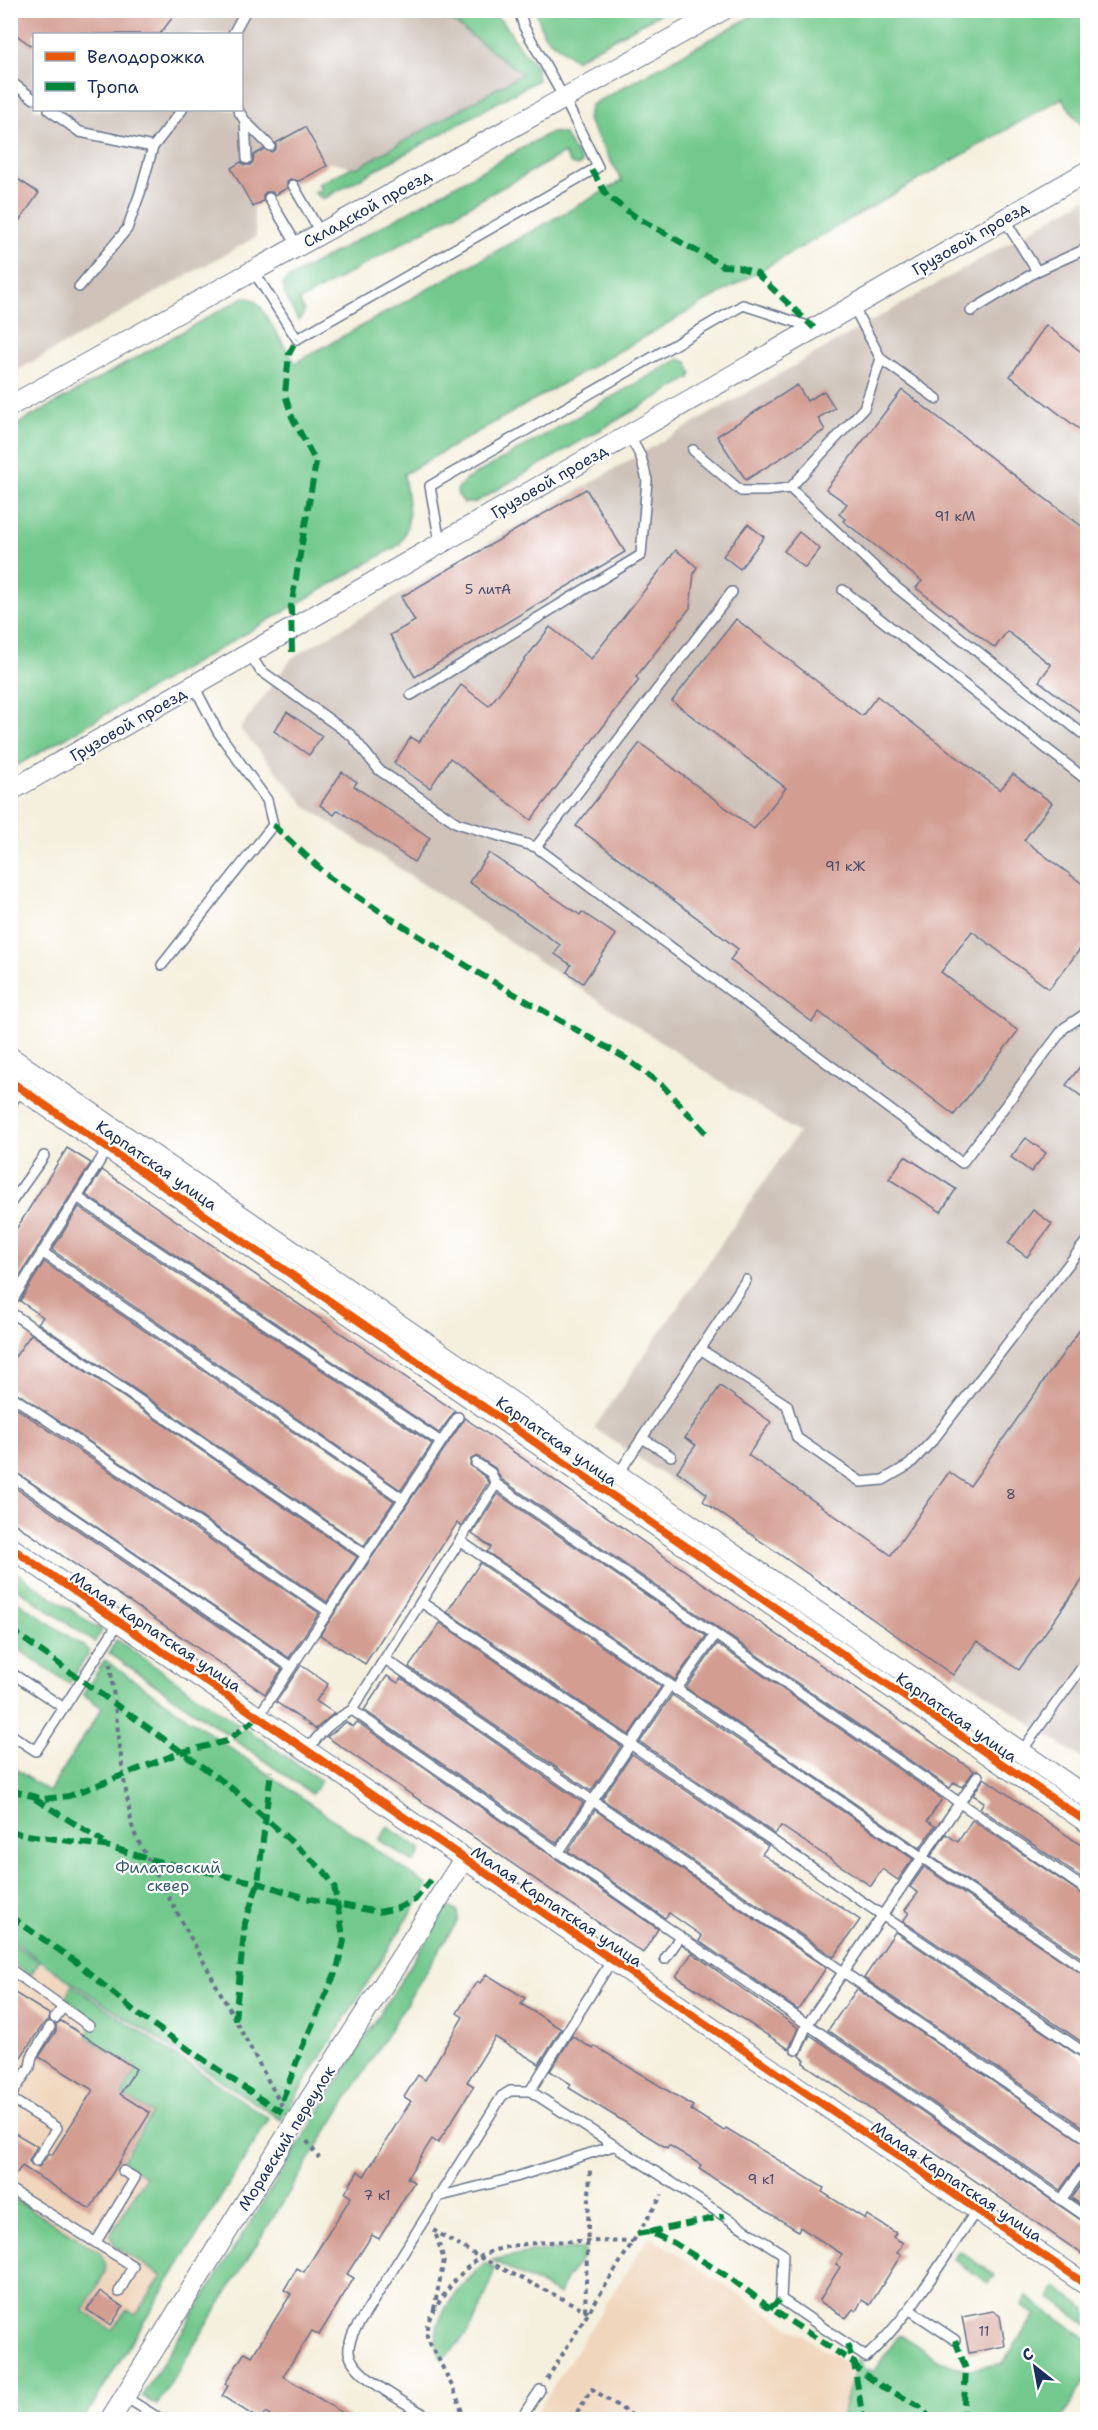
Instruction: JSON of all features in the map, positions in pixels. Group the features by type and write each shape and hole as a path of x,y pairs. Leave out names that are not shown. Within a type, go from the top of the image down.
{"street":[{"name":"Складской проезд","path":"11,405 723,10"},
{"name":"Грузовой проезд","path":"10,791 1088,171"},
{"name":"Карпатская улица","path":"10,1057 1088,1798"},
{"name":"Карпатская улица","path":"14,1091 108,1148 1088,1823"},
{"name":"Малая Карпатская улица","path":"10,1547 1088,2286"},
{"name":"Моравский переулок","path":"110,2420 294,2124 464,1859"}],"lane":[{"path":"234,33 246,10"},
{"path":"254,272 297,339 598,167 564,98 524,27 519,10"},
{"path":"10,81 33,98"},
{"path":"50,111 80,132 153,147"},
{"path":"79,287 127,229 153,147 181,111"},
{"path":"239,111 245,122 270,146"},
{"path":"245,122 247,159"},
{"path":"293,185 321,234"},
{"path":"270,198 298,247"},
{"path":"1004,219 1037,271"},
{"path":"970,311 1037,271 1088,248"},
{"path":"440,543 430,486 743,305 814,328"},
{"path":"852,306 881,359 937,399"},
{"path":"693,450 741,490 765,491 789,488 864,408 881,359"},
{"path":"411,695 641,555 647,480 641,457 629,435"},
{"path":"789,488 897,588 1088,738"},
{"path":"843,590 1088,781"},
{"path":"536,847 732,592"},
{"path":"250,654 260,670 352,736 379,770 457,823 536,847 962,1163 1064,1028 1088,1012"},
{"path":"162,965 273,825 267,800 218,732 195,686"},
{"path":"10,1304 108,1148"},
{"path":"10,1204 44,1156"},
{"path":"77,1197 441,1442"},
{"path":"700,1349 787,1405 797,1438 861,1482 883,1480 909,1465 933,1440 1088,1239"},
{"path":"42,1252 403,1499"},
{"path":"607,1492 746,1280"},
{"path":"10,1312 366,1555"},
{"path":"10,1395 328,1611"},
{"path":"258,1717 458,1417"},
{"path":"642,1438 671,1456"},
{"path":"476,1463 490,1473 496,1484 1088,1891"},
{"path":"10,1475 291,1667"},
{"path":"307,1751 331,1722 352,1710 496,1484"},
{"path":"460,1541 1088,1971"},
{"path":"421,1602 1088,2055"},
{"path":"10,1734 36,1751 119,1622"},
{"path":"558,1853 631,1744 715,1635"},
{"path":"385,1659 1088,2139"},
{"path":"1009,1769 1088,1659"},
{"path":"10,1672 64,1708"},
{"path":"352,1710 1088,2218"},
{"path":"796,2050 807,2025 978,1776"},
{"path":"665,1959 680,1937"},
{"path":"530,2091 612,1960"},
{"path":"10,1969 89,2026"},
{"path":"56,2018 63,2007"},
{"path":"36,2161 57,2128 10,2098 30,2067 32,2056 50,2027"},
{"path":"433,2420 361,2373 349,2352 353,2333 502,2096 510,2091 530,2091 783,2254 781,2299 866,2357 885,2340 910,2310 977,2210"},
{"path":"437,2197 516,2176 613,2146"},
{"path":"1061,2200 1088,2162"},
{"path":"96,2242 135,2178 123,2171"},
{"path":"10,2189 133,2266 119,2292"},
{"path":"910,2310 955,2340"},
{"path":"520,2420 540,2390"},
{"path":"125,2397 162,2420"}],"path":[{"path":"110,1657 123,1774 136,1837 285,2114 319,2158"},
{"path":"587,2311 589,2152"},
{"path":"540,2390 587,2311 668,2186"},
{"path":"429,2228 479,2258 587,2311"},
{"path":"434,2310 444,2260 435,2231"},
{"path":"463,2420 455,2396 427,2338 427,2323 448,2289 479,2258 490,2252 554,2241 633,2242"},
{"path":"572,2420 592,2389 639,2420"}],"shaded area":[{"path":"11,11 439,11 522,74 357,168 331,162 253,207 256,237 11,374"},
{"path":"1087,198 1087,1762 594,1428 798,1133 308,808 240,729 293,657 652,447"},
{"path":"10,1942 269,2119 84,2419 11,2419"},
{"path":"649,2236 849,2365 857,2419 532,2420"}],"green space":[{"path":"536,10 665,11 575,60 544,35"},
{"path":"439,11 485,11 488,19 495,17 493,11 536,66 538,80 323,199 314,192 322,191 318,184 352,167 357,168 522,74"},
{"path":"761,11 1087,11 1087,129 1077,120 1062,98 404,474 408,518 404,536 399,545 11,769 11,428 244,297 254,300 260,306 295,363 622,181 587,119 591,105"},
{"path":"551,132 564,134 582,163 577,166 571,164 564,153 299,301 304,310 302,318 298,320 285,295 283,283 287,279"},
{"path":"679,359 687,362 692,374 690,378 474,503 464,503 457,493 465,480"},
{"path":"10,1568 102,1631 94,1642 11,1584"},
{"path":"10,1596 90,1651 69,1684 11,1644"},
{"path":"116,1640 239,1725 227,1734 109,1653"},
{"name":"Филатовский сквер","path":"105,1660 428,1886 281,2120 56,1972 11,1939 11,1766 49,1792 102,1708 83,1694"},
{"path":"245,1728 321,1781 312,1794 232,1738"},
{"path":"388,1827 422,1850 414,1862 379,1840"},
{"path":"451,1908 458,1912 458,1920 157,2405 142,2396 445,1910"},
{"path":"11,1942 39,1962 30,1976 11,1962"},
{"path":"72,1985 269,2119 84,2419 11,2420 11,2197 98,2251 105,2263 105,2272 84,2311 112,2330 127,2310 136,2314 162,2276 116,2247 110,2236 146,2176 122,2162 152,2113 122,2094 137,2068 86,2037 96,2021 65,1998"},
{"path":"584,2249 584,2256 566,2279 560,2295 492,2260 536,2251"},
{"path":"959,2251 995,2275 989,2284 953,2259"},
{"path":"484,2263 495,2268 481,2307 463,2339 442,2359 437,2345 436,2332 440,2319 446,2306"},
{"path":"1056,2287 1087,2309 1087,2325 1050,2298"},
{"path":"1027,2297 1087,2339 1087,2377 1061,2419 844,2420 841,2417 858,2358 866,2372 868,2369 873,2372 900,2334 933,2356 960,2368 969,2369 1003,2363 1035,2315 1022,2306"}],"building":[{"path":"19,10 178,10 161,33 33,33 33,47 10,30 10,21"},
{"path":"305,127 327,166 299,181 290,179 287,182 287,188 275,195 272,192 266,192 263,195 263,201 253,207 231,168 241,162 244,165 250,165 254,155 264,149 272,152 276,148 276,143"},
{"path":"10,174 39,193 10,234"},
{"path":"1046,325 1088,357 1088,436 1010,376"},
{"path":"797,385 807,401 824,391 835,408 818,418 825,430 746,480 717,436"},
{"path":"902,390 1088,531 1088,718 1039,681 1051,665 1007,631 995,648 916,588 922,581 843,521 845,519 839,514 847,504 826,489"},
{"path":"586,489 625,552 415,677 390,635 415,621 401,597"},
{"path":"748,524 764,537 740,569 723,556"},
{"path":"799,532 820,549 805,568 784,551"},
{"path":"676,550 697,567 694,573 690,608 636,677 639,680 531,820 450,758 430,788 394,763 411,737 419,742 461,685 489,706 550,627 591,659"},
{"path":"736,619 862,716 877,696 1000,790 1013,774 1052,803 1024,840 1088,888 1088,939 1049,989 972,931 941,972 1018,1031 954,1115 819,1012 812,1022 730,960 738,949 576,826 640,743 754,829 786,788 672,701"},
{"path":"287,712 322,736 309,755 274,731"},
{"path":"342,772 357,782 354,786 430,838 414,862 338,810 334,815 320,805"},
{"path":"489,853 580,915 582,912 616,935 583,983 567,972 571,965 555,954 560,945 469,882"},
{"path":"1088,1056 1088,1101 1066,1085"},
{"path":"1026,1138 1046,1153 1031,1172 1011,1157"},
{"path":"67,1148 91,1163 10,1291 10,1239"},
{"path":"905,1156 956,1189 941,1212 889,1179"},
{"path":"102,1170 455,1411 439,1433 86,1195"},
{"path":"79,1207 432,1444 401,1490 52,1250"},
{"path":"1033,1210 1052,1224 1027,1257 1008,1243"},
{"path":"44,1262 394,1501 364,1546 38,1323 43,1317 20,1301"},
{"path":"1088,1318 1088,1572 1019,1670 977,1641 953,1675 703,1501 707,1494 677,1471 696,1445 685,1438 720,1386 771,1422 748,1455 891,1555 949,1472 970,1486"},
{"path":"31,1334 357,1557 327,1602 10,1388 10,1364"},
{"path":"10,1404 319,1613 289,1658 10,1468"},
{"path":"465,1418 974,1771 962,1787 954,1782 950,1788 501,1479 495,1468 477,1456 471,1459 470,1465 486,1478 488,1483 461,1526 457,1523 365,1664 320,1635"},
{"path":"10,1484 282,1669 265,1694 10,1520"},
{"path":"498,1494 706,1636 675,1680 487,1552 491,1547 472,1534"},
{"path":"480,1563 661,1687 629,1735 447,1612"},
{"path":"440,1623 621,1746 591,1791 409,1667"},
{"path":"717,1644 942,1799 927,1821 935,1826 920,1848 686,1688"},
{"path":"301,1665 328,1684 316,1701 334,1713 316,1729 276,1702"},
{"path":"387,1676 398,1683 401,1678 583,1803 557,1843 364,1710"},
{"path":"672,1695 913,1859 898,1880 882,1869 871,1886 781,1826 775,1834 640,1742"},
{"path":"346,1722 353,1727 357,1722 658,1929 643,1953 327,1737"},
{"path":"632,1754 768,1846 762,1854 860,1920 834,1957 602,1799"},
{"path":"984,1778 1088,1850 1088,1882 980,1808 984,1802 973,1795"},
{"path":"595,1810 826,1968 798,2010 699,1941 702,1936 669,1913 665,1918 568,1851"},
{"path":"972,1820 1088,1898 1088,1962 931,1856 946,1834 958,1842"},
{"path":"924,1867 1088,1978 1088,2046 903,1921 909,1913 905,1910 918,1893 910,1887"},
{"path":"895,1932 1088,2062 1088,2130 864,1978"},
{"path":"692,1953 798,2028 789,2049 676,1976"},
{"path":"486,1974 525,1998 521,2004 561,2029 539,2064 495,2037 467,2082 474,2086 438,2143 432,2139 407,2178 414,2182 379,2239 372,2235 347,2274 354,2278 319,2335 312,2331 283,2376 354,2420 277,2420 265,2413 260,2420 222,2396 228,2386 225,2384 245,2352 252,2356 291,2294 284,2290 297,2268 304,2272 351,2197 345,2193 358,2171 364,2176 411,2101 404,2097 418,2075 425,2080 463,2017 457,2013 477,1981 480,1983"},
{"path":"857,1989 1088,2146 1088,2155 1083,2158 1060,2190 828,2030"},
{"path":"10,1990 49,2014 49,2020 44,2023 10,2073"},
{"path":"61,2021 136,2069 120,2094 150,2113 90,2209 22,2166 10,2182 10,2130 37,2146 29,2161 32,2166 39,2167 49,2153 52,2155 93,2090 39,2057 56,2031 56,2024"},
{"path":"810,2035 1088,2225 1088,2258 803,2063 805,2060 800,2056"},
{"path":"572,2036 593,2049 595,2046 693,2106 691,2110 724,2131 726,2128 824,2188 822,2192 865,2219 867,2215 896,2233 893,2237 903,2243 897,2253 901,2255 870,2305 862,2300 856,2311 853,2309 846,2318 819,2301 840,2267 836,2264 842,2254 800,2227 798,2231 737,2193 699,2169 701,2165 669,2145 667,2148 569,2088 571,2084 550,2071"},
{"path":"1088,2174 1088,2209 1071,2198"},
{"path":"100,2291 123,2307 111,2325 87,2310"},
{"path":"993,2311 1000,2316 1005,2346 969,2353 962,2317"}],"marked path":[{"path":"592,170 607,196 636,217 723,266 738,267 756,273 814,328"},
{"path":"292,652 291,607 316,462 292,417 285,394 289,354 297,339"},
{"path":"273,825 330,878 387,916 480,974 627,1059 663,1086 707,1134"},
{"path":"10,1629 228,1785 324,1871 334,1886 344,1941 337,1969 301,2050 281,2104"},
{"path":"10,1790 43,1799 69,1796 182,1752 227,1741 258,1717"},
{"path":"235,2020 245,1923 258,1883 271,1771"},
{"path":"35,1799 104,1842"},
{"path":"10,1830 20,1834 111,1847 148,1859 258,1883 306,1898 378,1912 398,1908 415,1900 431,1880"},
{"path":"10,1916 76,1962 139,2015 285,2114"},
{"path":"649,2232 724,2216"},
{"path":"637,2234 649,2232 674,2243 733,2280 770,2308 854,2363 863,2420"},
{"path":"770,2308 781,2299"},
{"path":"955,2340 966,2369 963,2420"},
{"path":"847,2344 859,2370 881,2386 919,2406 932,2420"}],"cycle path":[{"path":"10,1081 1088,1823"},
{"path":"10,1547 1088,2286"}]}
